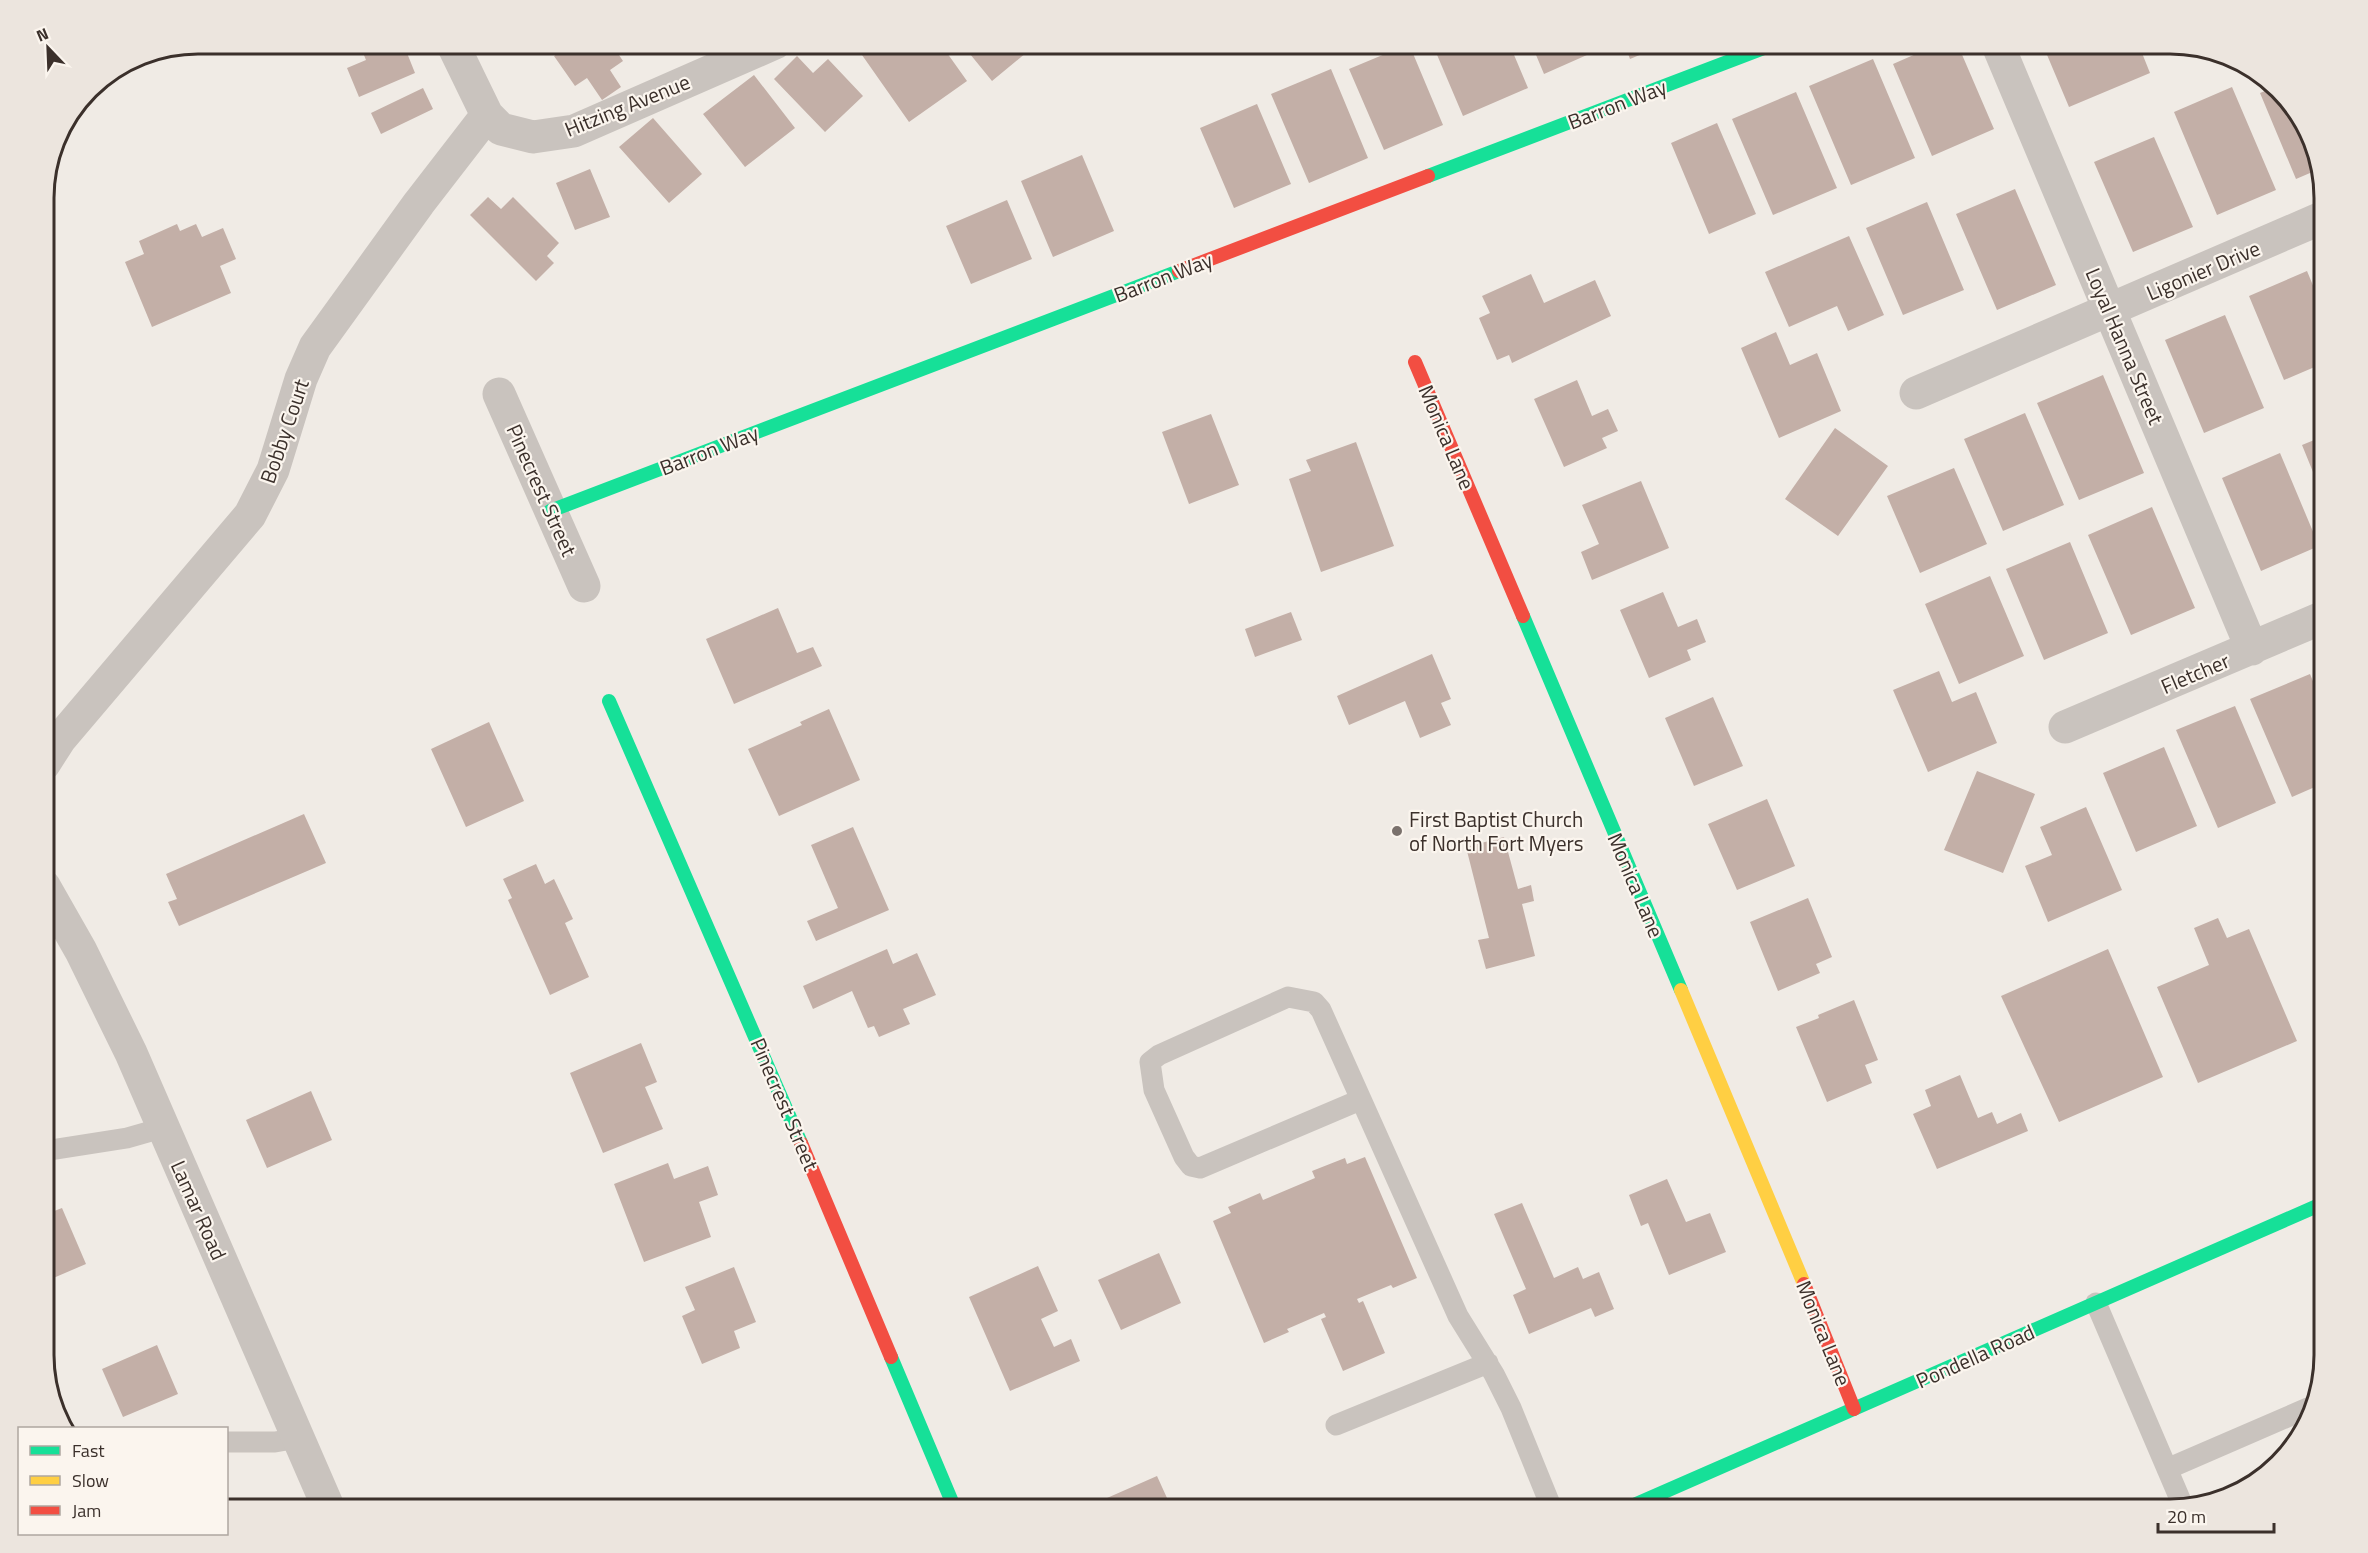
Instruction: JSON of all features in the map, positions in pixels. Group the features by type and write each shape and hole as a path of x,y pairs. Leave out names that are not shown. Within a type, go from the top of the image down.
{"street":[{"name":"Hitzing Avenue","path":"457,54 487,115 501,129 533,137 574,131 752,54"},
{"name":"Barron Way","path":"550,511 1751,54"},
{"name":"Loyal Hanna Street","path":"2001,54 2253,649"},
{"name":"Bobby Court","path":"54,749 250,515 273,470 301,379 315,347 419,203 487,115"},
{"name":"Ligonier Drive","path":"1916,393 2314,222"},
{"name":"Monica Lane","path":"1415,362 1779,1222 1854,1409"},
{"name":"Pinecrest Street","path":"499,394 584,586"},
{"name":"Fletcher","path":"2065,727 2314,622"},
{"name":"Pinecrest Street","path":"609,702 734,984 951,1499"},
{"name":"Lamar Road","path":"54,904 131,1053 325,1499"},
{"name":"Pondella Road","path":"1648,1499 2314,1208"}],"lane":[{"path":"1360,1100 1200,1168 1191,1166 1184,1157 1154,1090 1150,1062 1159,1055 1288,998 1314,1002 1321,1010 1458,1316 1488,1364 1511,1408 1548,1499"},
{"path":"54,1149 127,1138 162,1128"},
{"path":"2096,1303 2180,1498"},
{"path":"1336,1425 1488,1364"},
{"path":"2168,1469 2302,1411"},
{"path":"228,1442 274,1442 298,1438"}],"building":[{"path":"364,54 407,54 415,73 359,97 347,68 366,60"},
{"path":"557,54 618,54 623,61 610,70 621,87 602,100 587,78 575,86 554,56"},
{"path":"948,54 967,81 909,122 862,55"},
{"path":"970,54 1025,54 992,81"},
{"path":"1385,54 1413,54 1443,125 1384,150 1349,69"},
{"path":"1437,54 1514,54 1528,88 1463,116"},
{"path":"1536,54 1589,54 1544,74"},
{"path":"1628,54 1642,54 1630,59"},
{"path":"1916,54 1962,54 1994,129 1932,156 1893,64"},
{"path":"2047,54 2142,54 2150,73 2069,107"},
{"path":"797,56 813,73 828,59 863,96 825,132 774,79"},
{"path":"1873,59 1915,158 1851,185 1809,86"},
{"path":"1331,69 1368,158 1309,183 1271,94"},
{"path":"754,75 795,128 745,167 703,114"},
{"path":"2232,87 2276,190 2217,215 2174,112"},
{"path":"423,88 433,109 381,134 371,113"},
{"path":"2266,91 2290,118 2306,152 2311,172 2296,179 2260,93"},
{"path":"1796,92 1837,188 1773,215 1732,119"},
{"path":"1257,104 1291,184 1234,208 1200,128"},
{"path":"653,118 702,174 669,203 619,147"},
{"path":"1717,123 1756,214 1709,234 1671,143"},
{"path":"2154,137 2193,227 2133,252 2094,162"},
{"path":"1082,155 1114,231 1053,257 1021,181"},
{"path":"590,169 610,217 575,230 556,183"},
{"path":"2015,189 2056,285 1997,310 1956,214"},
{"path":"488,197 501,209 513,197 559,243 547,256 554,263 536,281 470,215"},
{"path":"1007,200 1032,259 971,284 946,226"},
{"path":"1927,202 1964,290 1903,315 1866,228"},
{"path":"177,224 180,231 196,224 202,237 223,228 236,259 220,266 231,293 152,327 125,262 144,254 139,241"},
{"path":"1849,236 1884,315 1848,331 1837,306 1789,327 1765,272"},
{"path":"2307,271 2314,288 2314,367 2284,380 2249,296"},
{"path":"1531,274 1544,303 1595,280 1611,316 1512,363 1509,355 1497,360 1479,318 1490,313 1482,296"},
{"path":"2225,315 2264,408 2204,433 2165,340"},
{"path":"1776,332 1790,365 1817,353 1841,411 1779,438 1741,348"},
{"path":"2103,375 2144,473 2079,500 2037,403"},
{"path":"1577,380 1592,416 1608,409 1618,431 1602,438 1607,448 1564,467 1534,399"},
{"path":"2025,413 2064,505 2003,531 1964,439"},
{"path":"1211,414 1239,485 1189,504 1162,432"},
{"path":"1835,428 1888,466 1838,536 1785,499"},
{"path":"2314,440 2314,474 2302,445"},
{"path":"1356,442 1394,546 1321,572 1289,479 1311,471 1306,460"},
{"path":"2280,453 2314,534 2314,548 2261,571 2222,478"},
{"path":"1954,468 1987,544 1920,573 1887,496"},
{"path":"1641,481 1669,548 1592,580 1581,552 1599,544 1582,505"},
{"path":"2152,507 2195,608 2131,635 2088,535"},
{"path":"2070,542 2108,633 2044,660 2006,569"},
{"path":"1990,576 2024,656 1959,684 1925,604"},
{"path":"1663,592 1678,627 1697,619 1706,642 1687,650 1691,660 1649,678 1620,610"},
{"path":"778,608 797,653 813,647 822,666 734,704 706,639"},
{"path":"1291,612 1302,640 1255,657 1245,629"},
{"path":"1432,654 1451,699 1441,703 1451,725 1420,738 1405,701 1349,725 1337,696"},
{"path":"1939,671 1952,702 1976,692 1997,743 1928,772 1893,690"},
{"path":"2310,674 2314,684 2314,787 2292,797 2250,699"},
{"path":"1713,697 1743,766 1694,786 1665,718"},
{"path":"2235,706 2276,803 2218,828 2176,730"},
{"path":"829,709 860,780 779,816 748,749 802,725 800,722"},
{"path":"489,722 524,801 466,827 431,749"},
{"path":"2164,747 2197,826 2136,852 2103,773"},
{"path":"1977,771 2035,794 2003,873 1944,850"},
{"path":"1767,799 1795,866 1737,890 1708,824"},
{"path":"2086,807 2122,890 2048,922 2025,866 2052,855 2040,827"},
{"path":"304,814 326,863 179,926 168,902 177,899 166,874"},
{"path":"853,827 889,910 816,941 807,921 838,908 811,845"},
{"path":"1504,837 1518,889 1531,885 1534,901 1522,904 1535,956 1486,969 1478,940 1489,938 1466,847"},
{"path":"536,864 545,884 554,879 573,919 565,923 589,977 550,995 508,900 512,898 503,879"},
{"path":"1808,898 1832,957 1816,964 1820,973 1778,991 1750,922"},
{"path":"2218,918 2227,938 2249,929 2297,1041 2198,1083 2157,987 2209,965 2194,928"},
{"path":"887,949 893,964 917,953 936,995 903,1009 910,1024 879,1037 874,1026 868,1028 852,991 813,1009 803,986"},
{"path":"2108,949 2163,1077 2059,1122 2001,996"},
{"path":"1854,1000 1878,1060 1865,1065 1872,1083 1827,1102 1796,1027"},
{"path":"641,1043 657,1082 645,1087 663,1129 603,1153 570,1073"},
{"path":"1960,1075 1978,1118 1992,1112 1997,1124 2021,1113 2028,1131 1937,1169 1913,1114 1931,1106 1925,1090"},
{"path":"311,1091 332,1140 267,1168 246,1120"},
{"path":"1365,1157 1417,1278 1393,1288 1391,1285 1357,1299 1359,1303 1363,1301 1385,1353 1343,1371 1321,1319 1326,1317 1324,1313 1287,1329 1289,1332 1264,1343 1213,1221 1231,1213 1228,1207 1260,1193 1263,1200 1315,1178 1312,1171 1345,1158 1347,1164"},
{"path":"668,1163 674,1179 708,1166 718,1195 699,1202 711,1237 644,1262 614,1184"},
{"path":"1667,1179 1686,1222 1710,1213 1726,1252 1669,1275 1648,1223 1641,1226 1629,1195"},
{"path":"1522,1203 1554,1278 1578,1267 1583,1279 1599,1272 1614,1309 1595,1317 1591,1308 1529,1334 1513,1295 1526,1289 1494,1214"},
{"path":"62,1208 86,1264 54,1278 54,1211"},
{"path":"1159,1253 1181,1303 1121,1330 1098,1280"},
{"path":"1038,1266 1058,1311 1041,1319 1054,1347 1071,1339 1080,1361 1010,1391 969,1297"},
{"path":"734,1267 756,1322 734,1331 740,1348 702,1364 682,1316 695,1310 685,1287"},
{"path":"157,1345 178,1394 123,1417 102,1369"},
{"path":"1157,1476 1167,1499 1105,1499"}],"traffic: fast":[{"path":"1428,176 1748,54"},
{"path":"550,511 1179,271"},
{"path":"1523,616 1681,990"},
{"path":"609,701 801,1143"},
{"path":"1648,1499 2314,1207"},
{"path":"891,1357 951,1499"}],"traffic: slow":[{"path":"1681,990 1804,1284"}],"traffic: jam":[{"path":"1179,271 1428,176"},
{"path":"1415,362 1523,616"},
{"path":"801,1143 891,1357"},
{"path":"1804,1284 1854,1409"}],"place":[{"name":"First Baptist Church of North Fort Myers","path":"1397,831"}]}
